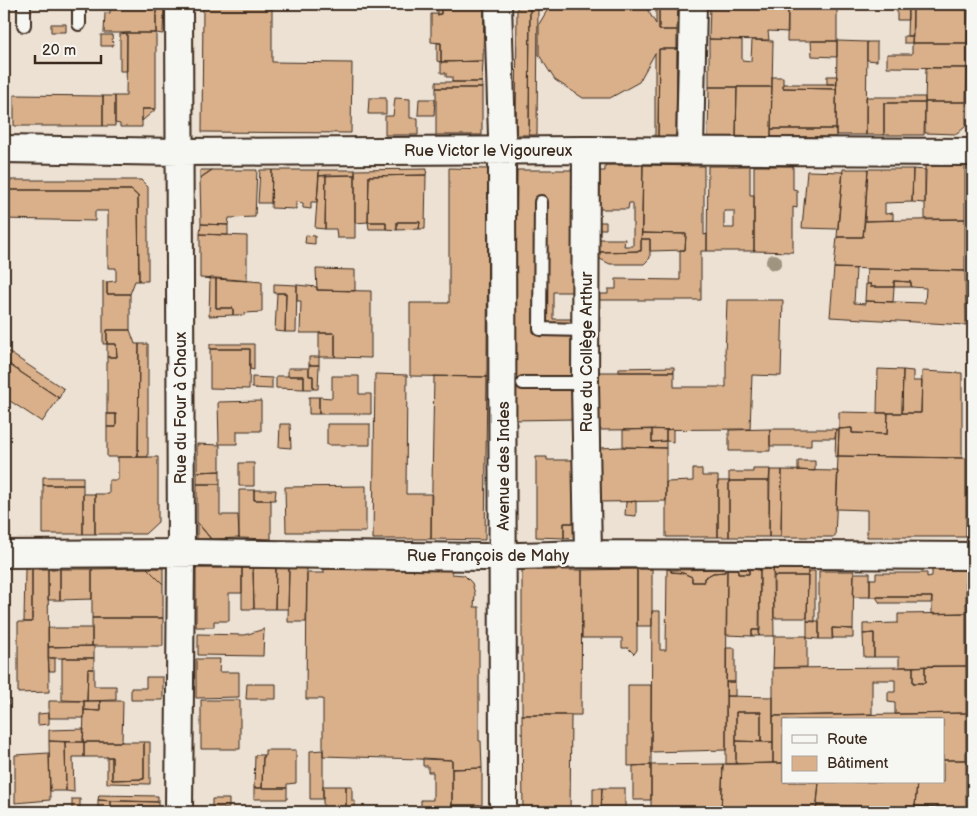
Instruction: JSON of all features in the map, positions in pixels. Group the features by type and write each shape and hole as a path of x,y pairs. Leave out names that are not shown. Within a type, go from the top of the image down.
{"street":[{"name":"Rue du Four à Chaux","path":"179,4 181,553 179,812"},
{"name":"Avenue des Indes","path":"498,4 502,150 502,812"},
{"path":"690,150 693,4"},
{"name":"Rue Victor le Vigoureux","path":"4,149 179,152 502,150 973,152"},
{"name":"Rue du Collège Arthur","path":"586,150 585,383 588,554"},
{"name":"Rue François de Mahy","path":"4,554 973,556"}],"lane":[{"path":"24,4 24,25"},
{"path":"79,4 79,24"},
{"path":"541,202 540,329 585,330"},
{"path":"522,383 585,383"}],"building":[{"path":"110,4 156,4 156,33 104,33 105,13 110,13"},
{"path":"156,4 164,4 163,34 156,33"},
{"path":"437,4 441,4 441,14 437,15"},
{"path":"441,4 484,4 483,61 441,62 441,43 431,42 431,14 441,14"},
{"path":"517,4 530,4 529,135 516,135"},
{"path":"530,4 538,4 537,135 529,135"},
{"path":"551,4 644,4 656,24 656,4 659,4 659,30 677,30 677,49 659,49 658,137 655,136 655,53 639,82 610,98 583,98 555,80 539,55 539,24"},
{"path":"659,4 678,4 677,30 659,30"},
{"path":"710,4 788,4 788,32 768,31 769,40 709,39"},
{"path":"788,4 837,4 837,41 787,41"},
{"path":"897,4 908,4 908,20 897,20"},
{"path":"908,4 913,4 913,36 907,36"},
{"path":"913,4 968,4 967,43 912,43"},
{"path":"203,5 272,6 272,62 352,63 351,133 202,132"},
{"path":"51,24 66,24 66,32 51,32"},
{"path":"127,33 156,33 156,109 142,109 142,127 120,127 120,124 115,123 115,96 126,96"},
{"path":"127,33 127,71 120,71 120,34"},
{"path":"101,35 112,35 113,46 101,46"},
{"path":"904,36 913,36 912,43 904,43"},
{"path":"709,39 742,40 742,60 751,61 752,40 773,41 772,87 709,87"},
{"path":"811,41 837,41 837,57 812,56"},
{"path":"837,41 867,42 866,135 836,135"},
{"path":"867,42 877,42 877,61 867,60"},
{"path":"437,43 441,43 441,62 437,61"},
{"path":"912,43 967,43 967,68 887,67 887,54 912,54"},
{"path":"659,49 677,49 676,137 658,137"},
{"path":"483,61 482,82 452,82 452,77 446,77 446,73 441,73 441,62"},
{"path":"926,68 967,68 966,102 925,102"},
{"path":"827,76 837,76 837,84 827,84"},
{"path":"772,77 783,77 783,88 836,89 836,129 771,129"},
{"path":"436,82 482,82 482,88 436,88"},
{"path":"783,84 837,84 836,89 783,88"},
{"path":"709,87 737,87 736,137 708,137"},
{"path":"737,87 772,87 771,137 736,137"},
{"path":"436,88 482,88 482,135 436,135"},
{"path":"14,95 103,96 103,126 14,126"},
{"path":"103,96 115,96 115,126 103,126"},
{"path":"866,97 925,97 925,103 884,103 884,135 866,135"},
{"path":"369,98 386,98 386,114 368,114"},
{"path":"395,98 410,99 410,118 418,118 418,135 385,135 385,116 393,116"},
{"path":"419,99 435,99 434,115 418,115"},
{"path":"925,102 966,102 966,126 957,134 925,133"},
{"path":"884,103 925,103 924,135 884,135"},
{"path":"142,109 156,109 142,121"},
{"path":"771,129 836,129 836,137 771,137"},
{"path":"605,165 643,165 641,251 599,252 599,239 625,239 624,246 633,246 633,203 629,203 628,209 599,209 599,171 605,171"},
{"path":"643,165 704,166 704,235 707,234 707,251 701,251 701,300 598,300 598,294 608,294 608,289 616,289 616,279 680,280 680,250 685,250 686,234 642,233"},
{"path":"708,166 750,166 750,195 754,195 754,251 707,251","holes":["724,211 734,211 734,228 724,228"]},
{"path":"754,166 793,166 793,189 797,190 797,208 793,207 793,252 754,251"},
{"path":"925,166 965,166 965,219 925,219"},
{"path":"449,168 488,169 487,377 410,376 410,303 449,303"},
{"path":"427,169 426,175 369,176 368,222 355,223 355,170"},
{"path":"843,169 868,169 863,237 837,237"},
{"path":"868,169 913,169 912,202 885,203 885,214 893,213 893,220 865,221"},
{"path":"913,169 926,170 925,203 912,202"},
{"path":"200,170 212,170 200,178"},
{"path":"212,170 257,170 255,217 229,218 228,225 201,224 200,178"},
{"path":"260,170 272,170 271,203 258,203"},
{"path":"272,170 319,170 317,202 311,202 311,209 303,208 303,203 296,202 296,209 271,208"},
{"path":"319,170 355,170 355,175 319,176"},
{"path":"517,170 578,170 575,419 514,420"},
{"path":"807,171 843,172 838,229 802,228"},
{"path":"326,175 355,175 355,238 337,238 336,229 325,229"},
{"path":"326,175 325,229 315,228 319,176"},
{"path":"426,175 425,229 419,229 420,222 397,222 397,230 386,229 386,222 368,222 369,176"},
{"path":"4,180 141,180 148,187 148,281 139,281 138,196 131,190 4,190"},
{"path":"4,190 131,190 138,196 139,281 135,281 130,294 107,294 107,282 116,281 116,268 108,268 108,211 95,211 95,221 4,219"},
{"path":"965,219 965,271 834,268 837,237 863,237 865,221"},
{"path":"368,222 386,222 386,229 369,229"},
{"path":"397,222 420,222 419,229 397,230"},
{"path":"598,222 606,222 606,229 599,229"},
{"path":"201,224 228,225 228,235 200,234"},
{"path":"642,233 686,234 685,250 650,251 650,239 641,239"},
{"path":"200,234 247,236 247,281 200,278"},
{"path":"306,235 315,236 315,244 305,243"},
{"path":"641,239 650,239 650,258 644,264 610,264 598,258 599,252 641,251"},
{"path":"834,268 856,269 854,303 865,304 865,301 925,303 926,288 911,287 911,282 894,281 894,287 870,287 871,284 866,284 867,269 965,271 966,325 830,317"},
{"path":"316,269 355,270 355,291 317,290"},
{"path":"210,278 216,278 216,308 233,308 233,315 209,316"},
{"path":"216,278 262,282 262,312 233,315 233,308 216,308"},
{"path":"103,281 107,282 107,294 130,294 130,330 107,330 107,344 103,344"},
{"path":"894,281 911,282 911,287 894,287"},
{"path":"274,284 297,285 296,332 285,332 286,293 274,293"},
{"path":"866,284 871,284 870,287 894,287 893,302 865,301"},
{"path":"297,285 317,287 317,290 371,291 371,358 335,357 335,333 300,333 301,301 297,301"},
{"path":"553,292 578,292 578,319 553,319"},
{"path":"277,293 286,293 285,332 275,331"},
{"path":"727,300 783,300 781,376 752,375 750,429 598,430 598,372 674,372 674,387 726,387"},
{"path":"107,330 130,330 135,344 139,344 138,457 107,457 107,427 116,427 116,414 107,414 107,357 117,357 116,344 107,344"},
{"path":"319,333 335,333 335,357 319,357"},
{"path":"107,344 116,344 117,357 107,357"},
{"path":"139,344 148,344 148,457 138,457"},
{"path":"210,344 254,344 254,370 250,369 250,349 210,349"},
{"path":"4,349 64,389 59,398 4,361"},
{"path":"210,349 250,349 249,389 210,388"},
{"path":"309,357 319,357 319,365 309,365"},
{"path":"4,361 59,398 42,422 4,397"},
{"path":"309,365 319,365 318,389 313,389 313,376 309,376"},
{"path":"674,367 674,372 619,372 619,368"},
{"path":"288,368 309,368 309,376 313,376 313,389 304,389 304,376 288,376"},
{"path":"878,369 903,370 902,413 877,413"},
{"path":"903,370 913,371 913,381 922,381 921,413 902,413"},
{"path":"922,371 962,373 962,458 838,456 839,429 852,428 852,433 887,434 888,413 921,413"},
{"path":"375,374 407,375 406,494 431,494 431,539 373,539"},
{"path":"276,376 304,376 304,389 276,388"},
{"path":"332,376 359,376 359,394 371,394 371,414 319,414 319,397 332,398"},
{"path":"434,376 487,377 485,540 431,539"},
{"path":"252,377 272,378 272,389 252,388"},
{"path":"309,397 319,397 319,414 309,414"},
{"path":"261,401 261,431 237,431 237,444 219,444 218,402"},
{"path":"839,412 888,413 887,434 852,433 852,428 839,429"},
{"path":"107,414 116,414 116,427 107,427"},
{"path":"280,424 290,424 291,448 279,447"},
{"path":"327,424 370,424 370,445 327,445"},
{"path":"652,429 666,430 666,441 652,442"},
{"path":"652,429 652,442 666,441 666,448 623,447 623,430"},
{"path":"673,429 673,442 666,441 666,430"},
{"path":"770,429 836,429 835,438 811,438 811,446 770,446"},
{"path":"770,429 770,451 729,451 729,430"},
{"path":"836,429 839,429 838,456 835,457"},
{"path":"197,444 220,445 220,471 197,472"},
{"path":"600,448 666,448 666,501 600,502"},
{"path":"838,456 966,458 966,537 867,537 867,510 836,509"},
{"path":"118,457 158,457 158,522 145,534 95,534 95,494 109,494 109,480 118,480"},
{"path":"536,457 547,457 547,460 578,460 578,523 564,523 564,538 536,537"},
{"path":"798,461 815,461 815,471 798,470"},
{"path":"239,463 254,463 254,486 239,486"},
{"path":"693,469 702,469 702,476 718,476 718,537 666,537 666,482 693,481"},
{"path":"753,469 770,469 769,481 729,481 729,472 753,472"},
{"path":"770,470 782,470 781,537 769,537"},
{"path":"782,470 838,471 835,537 781,537"},
{"path":"220,471 220,484 197,484 197,472"},
{"path":"43,477 83,477 83,485 43,485"},
{"path":"718,481 729,481 729,537 718,537"},
{"path":"729,481 769,481 769,537 729,537"},
{"path":"197,484 220,484 220,515 238,515 239,538 211,539 197,522"},
{"path":"43,485 83,485 83,534 43,534"},
{"path":"366,486 366,532 286,532 285,487"},
{"path":"239,490 254,490 254,500 271,500 271,539 239,538"},
{"path":"254,490 276,490 275,500 254,500"},
{"path":"83,494 95,494 95,534 83,534"},
{"path":"636,501 636,516 625,515 626,502"},
{"path":"4,521 9,521 10,534 4,535"},
{"path":"197,522 211,539 197,539"},
{"path":"564,523 578,523 578,537 564,538"},
{"path":"147,568 163,568 163,584"},
{"path":"147,568 163,584 163,618 92,618 92,569"},
{"path":"196,568 242,568 242,593 229,593 229,621 214,621 214,627 196,627"},
{"path":"242,568 253,568 254,609 242,609"},
{"path":"253,568 276,568 275,609 254,609"},
{"path":"276,568 289,568 288,609 275,609"},
{"path":"289,568 307,568 306,622 288,622"},
{"path":"25,569 32,569 32,622 24,622"},
{"path":"32,569 48,569 49,692 18,693 18,622 32,622"},
{"path":"48,569 60,569 60,600 48,600"},
{"path":"60,569 92,569 92,599 60,600"},
{"path":"324,569 452,569 452,574 464,575 472,583 475,594 474,607 479,607 479,741 481,741 482,768 452,769 452,760 323,756 323,699 306,699 307,573 324,573"},
{"path":"637,569 652,569 652,626 637,626"},
{"path":"637,569 637,650 634,654 628,648 622,648 622,638 582,638 582,570"},
{"path":"667,569 671,570 671,572 683,573 692,577 692,582 704,582 704,578 713,573 725,572 725,569 727,569 726,750 651,752 652,611 660,611 660,650 666,650"},
{"path":"725,569 725,572 713,573 704,578 704,582 692,582 692,577 683,573 671,572 671,570"},
{"path":"727,569 738,569 738,574 749,574 749,569 760,570 760,630 752,630 752,636 726,635"},
{"path":"738,569 749,569 749,574 738,574"},
{"path":"773,569 808,569 808,576 774,576"},
{"path":"773,569 774,636 759,636 760,570"},
{"path":"932,569 966,569 966,613 932,614 932,597 870,597 870,579 876,579 876,573 927,573 927,577 932,576"},
{"path":"522,570 582,570 581,715 522,715"},
{"path":"808,571 815,571 815,622 807,621"},
{"path":"819,571 854,571 853,629 832,628 833,639 819,639"},
{"path":"854,573 870,573 870,597 853,597"},
{"path":"774,576 808,576 807,618 774,618"},
{"path":"876,597 932,597 931,603 880,603"},
{"path":"966,613 966,666 899,667 899,657 874,657 874,633 863,634 863,624 898,623 898,614"},
{"path":"92,618 163,618 163,646 92,646"},
{"path":"807,621 819,621 819,639 807,638"},
{"path":"48,628 92,628 92,646 48,647"},
{"path":"832,628 853,629 853,638 832,638"},
{"path":"264,629 263,656 198,655 198,634 245,635"},
{"path":"752,630 760,630 759,636 752,636"},
{"path":"874,633 874,657 864,657 863,634"},
{"path":"774,636 807,636 807,667 773,668"},
{"path":"94,646 94,658 48,658 48,647"},
{"path":"726,648 735,648 735,682 726,682"},
{"path":"48,658 55,658 55,671 49,671"},
{"path":"62,658 94,658 94,669 88,669 87,701 62,700"},
{"path":"196,659 220,659 219,672 239,672 239,697 196,698"},
{"path":"925,666 966,666 966,713 895,714 895,703 888,702 888,692 895,692 895,680 872,680 872,714 773,716 773,668 913,667 913,683 925,683"},
{"path":"925,666 925,683 913,683 913,667"},
{"path":"4,667 9,667 8,718 4,718"},
{"path":"88,669 94,669 94,686 116,686 116,700 87,701"},
{"path":"146,677 163,677 163,700 131,700 131,688 146,688"},
{"path":"726,682 735,682 735,696 726,696"},
{"path":"247,684 276,684 276,699 246,699"},
{"path":"628,685 651,685 651,765 628,766"},
{"path":"726,696 773,697 773,742 761,742 761,712 736,712 736,764 726,764"},
{"path":"201,700 240,700 240,749 201,749"},
{"path":"49,701 84,701 84,718 49,718"},
{"path":"84,701 100,701 100,711 84,710"},
{"path":"100,701 123,701 122,742 83,742 84,710 100,711"},
{"path":"736,712 761,712 761,742 736,741"},
{"path":"49,713 49,724 38,725 38,714"},
{"path":"966,713 966,760 944,760 944,718 782,718 782,763 773,763 773,716"},
{"path":"522,715 571,715 570,812 523,812"},
{"path":"84,729 83,742 49,741 49,730"},
{"path":"49,741 65,742 66,791 50,791"},
{"path":"736,741 773,742 773,763 736,764"},
{"path":"65,742 84,742 84,757 73,757 74,792 66,791"},
{"path":"84,742 144,742 144,779 112,780 112,757 84,757"},
{"path":"144,742 150,742 150,784 107,783 107,757 112,757 112,780 144,779"},
{"path":"265,750 296,750 296,783 287,784 287,788 262,788 263,755 265,755"},
{"path":"323,750 323,799 310,799 310,751"},
{"path":"49,753 50,800 15,803 15,755"},
{"path":"255,755 263,755 262,788 254,788"},
{"path":"423,758 452,760 452,812 421,812 421,800 433,800 433,772 428,772 428,766 423,766"},
{"path":"944,760 966,760 966,808 915,807 917,784 944,784"},
{"path":"782,763 782,784 819,784 816,812 721,812 723,764"},
{"path":"723,764 721,812 651,812 651,765"},
{"path":"651,765 651,800 633,800 633,766"},
{"path":"482,768 482,805 452,805 452,769"},
{"path":"819,784 917,784 915,807 817,805"},
{"path":"323,786 346,786 346,812 323,812"},
{"path":"346,786 352,786 352,801 355,801 355,812 346,812"},
{"path":"254,788 287,788 287,799 254,799"},
{"path":"593,788 602,788 601,812 593,812"},
{"path":"602,788 625,788 625,812 601,812"},
{"path":"99,795 158,796 158,802 98,800"},
{"path":"72,799 80,799 80,812 72,812"},
{"path":"212,799 229,799 229,808 212,809"},
{"path":"98,800 111,801 111,812 98,812"},
{"path":"111,801 158,802 158,812 111,812"},
{"path":"452,805 480,805 480,812 452,812"},
{"path":"817,805 876,806 875,812 816,812"},
{"path":"876,806 966,808 966,812 875,812"}]}
